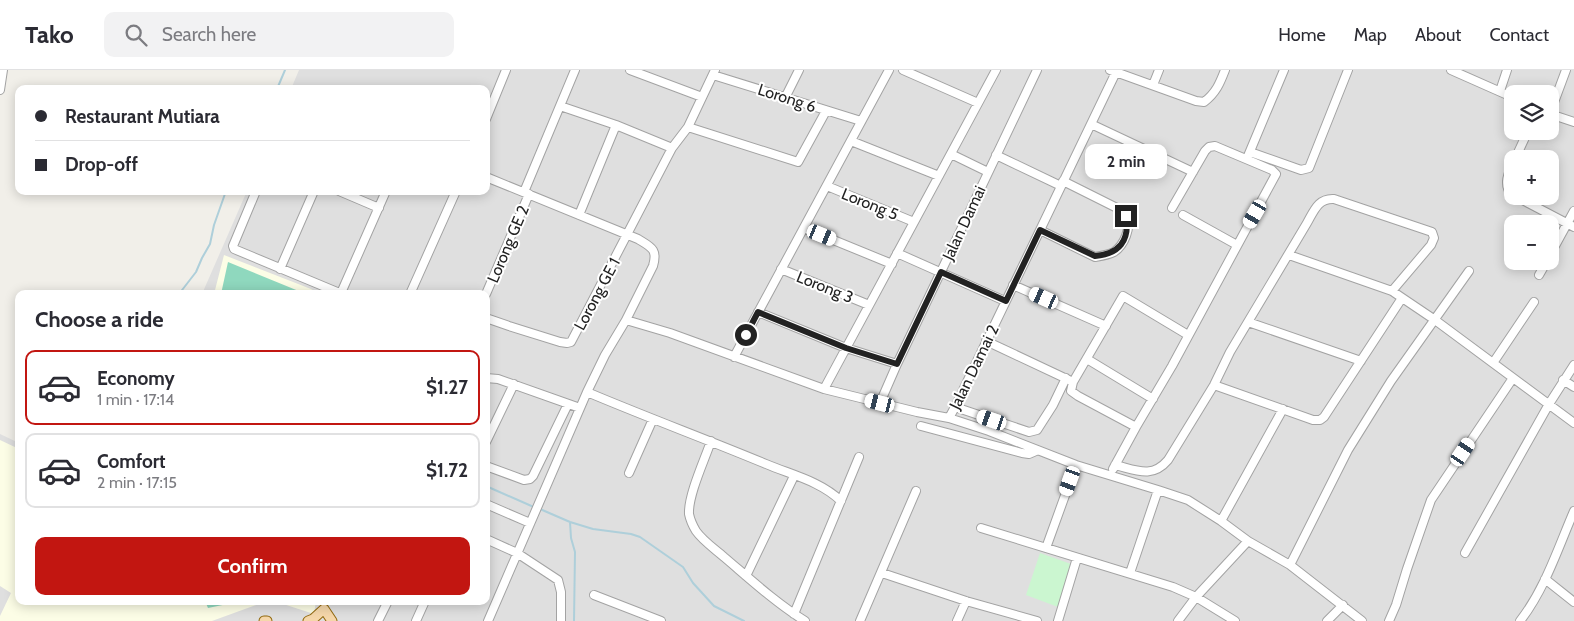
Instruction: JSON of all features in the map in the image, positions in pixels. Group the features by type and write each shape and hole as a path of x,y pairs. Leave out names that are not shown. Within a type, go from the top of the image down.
{"main road":[{"path":"308,621 324,610 332,621"}],"street":[{"path":"0,90 3,70"},
{"path":"490,109 506,70"},
{"name":"Lorong GE 2","path":"488,290 575,70"},
{"path":"630,70 702,97"},
{"path":"784,98 798,70"},
{"path":"734,357 889,70"},
{"path":"903,70 978,103"},
{"path":"824,389 996,70"},
{"name":"Jalan Damai","path":"880,403 1037,70"},
{"path":"1153,86 1159,70"},
{"path":"1113,71 1196,101 1204,102 1218,88 1225,70"},
{"path":"1247,160 1284,70"},
{"path":"1250,152 1301,170 1308,168 1348,70"},
{"path":"1451,70 1504,93"},
{"path":"1500,91 1507,70"},
{"path":"1559,89 1566,70"},
{"name":"Jalan Damai 2","path":"948,418 1062,184 1113,71"},
{"path":"628,235 672,148 688,127 714,72"},
{"name":"Lorong 6","path":"714,72 784,98 861,122"},
{"path":"560,106 616,125 672,148"},
{"path":"688,127 798,162 826,111"},
{"path":"1559,116 1574,122"},
{"path":"1090,124 1193,172"},
{"path":"579,215 616,125"},
{"path":"851,141 939,176"},
{"path":"1109,475 1153,399 1276,174 1272,170 1215,146 1209,147 1172,208"},
{"path":"951,154 988,172"},
{"path":"996,156 1121,210 1126,216 1128,226 1126,236 1121,245 1114,252 1105,256 1095,256 1040,230"},
{"path":"488,621 587,392 605,355 626,320 656,257 648,246 638,239 490,178"},
{"name":"Lorong 5","path":"826,186 914,222"},
{"path":"254,195 233,246 234,249 335,290"},
{"path":"280,268 312,195"},
{"path":"348,195 379,208"},
{"path":"343,290 384,195"},
{"path":"412,290 454,195"},
{"path":"1115,465 1149,472 1156,471 1163,466 1178,446 1214,385 1230,352 1320,202 1327,198 1334,199 1432,232 1434,238 1431,245 1392,291"},
{"path":"1533,205 1570,225"},
{"path":"1559,242 1570,225 1574,211"},
{"path":"1183,215 1237,245"},
{"path":"804,228 892,264"},
{"name":"Lorong GE 1","path":"490,319 560,342 570,343 628,235"},
{"path":"898,253 1006,301"},
{"path":"1289,255 1392,291 1435,320 1574,423"},
{"name":"Lorong 3","path":"782,269 869,305"},
{"path":"1290,565 1348,450 1392,381 1469,270"},
{"path":"1539,274 1541,270"},
{"path":"1013,285 1106,326"},
{"path":"1136,427 1071,391 1087,359 1123,296 1188,335"},
{"path":"1214,385 1313,420 1320,420 1324,417 1402,298"},
{"path":"1493,363 1534,302"},
{"path":"758,312 846,348 897,364"},
{"path":"626,320 670,333 824,389 948,418 1076,466 1188,500 1248,541 1290,565 1362,621"},
{"path":"1248,322 1361,361"},
{"path":"986,341 1074,382"},
{"path":"1087,359 1153,399"},
{"path":"1465,552 1548,404 1574,365"},
{"path":"490,378 514,384 580,408"},
{"path":"955,407 1029,432 1037,430 1053,405 1066,378"},
{"path":"1389,621 1431,500 1513,378"},
{"path":"1563,380 1574,387"},
{"path":"490,434 514,384"},
{"path":"587,392 712,441 794,476 810,480 832,493 840,501"},
{"path":"490,467 524,480 530,479 568,404"},
{"path":"1221,521 1283,409"},
{"path":"629,473 653,419"},
{"path":"921,426 1022,453 1029,454 1036,451"},
{"path":"712,441 691,498 689,516 696,531 746,576 805,621"},
{"path":"794,614 859,457"},
{"path":"1046,548 1076,466"},
{"path":"746,576 794,476"},
{"path":"1130,573 1158,490"},
{"path":"860,621 916,491"},
{"path":"490,506 531,521"},
{"path":"1520,621 1528,611 1545,579 1574,513"},
{"path":"981,528 1173,587 1196,597 1235,621"},
{"path":"490,541 517,553 558,580 561,592 561,621"},
{"path":"1178,621 1196,597 1248,541"},
{"path":"1058,621 1077,558"},
{"path":"882,573 966,601 1037,621"},
{"path":"1545,579 1574,602"},
{"path":"594,595 661,621"},
{"path":"957,621 966,601"},
{"path":"378,621 386,605"},
{"path":"416,621 423,605"},
{"path":"1327,621 1343,605"}],"shaded area":[{"path":"299,70 1574,70 1574,621 0,621 0,434 15,441 15,605 490,605 490,290 204,290 245,195 490,195 490,85 293,85"},
{"path":"224,255 313,290 215,290"},
{"path":"0,440 15,447 15,605 256,605 212,621 0,621 0,616 11,593 0,586"},
{"path":"286,605 315,605 314,614"}],"green space":[{"path":"228,262 296,290 222,290"},
{"path":"1040,553 1071,564 1058,607 1026,595"},
{"path":"207,605 223,605 208,608"}],"waterway":[{"path":"279,85 285,70"},
{"path":"182,290 196,272 210,244 214,225 225,195"},
{"path":"490,488 536,508"},
{"path":"540,509 570,522 593,529 640,537 683,567 693,583 714,606 744,621"},
{"path":"570,522 571,538 575,552 574,621"}],"route":[{"path":"746,335 758,312 846,348 897,364 941,272 1006,301 1040,230 1095,256 1105,256 1114,252 1126,236 1128,226 1126,216"}]}
